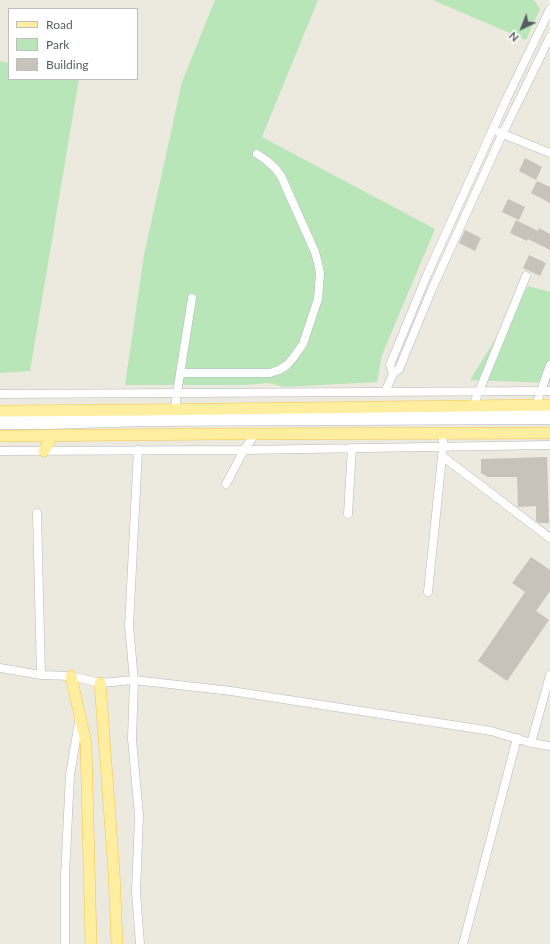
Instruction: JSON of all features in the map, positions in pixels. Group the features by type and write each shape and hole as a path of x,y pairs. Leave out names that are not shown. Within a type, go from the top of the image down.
{"main road":[{"path":"0,411 550,405"},
{"path":"0,436 550,432"},
{"path":"44,451 52,436"},
{"path":"71,676 86,743 91,944"},
{"path":"100,683 114,872 117,944"}],"street":[{"path":"393,374 390,366 427,275 492,130 550,8"},
{"path":"386,392 393,374 399,370 432,289 502,134 550,37"},
{"path":"492,130 550,153"},
{"path":"180,373 270,373 287,365 303,344 318,299 320,273 318,263 315,252 281,176 275,168 257,154"},
{"path":"473,406 526,276"},
{"path":"175,410 192,298"},
{"path":"536,405 550,365"},
{"path":"0,394 550,391"},
{"path":"0,418 341,413 550,412"},
{"path":"0,425 146,422 550,420"},
{"path":"428,592 444,433"},
{"path":"226,484 244,450 255,434"},
{"path":"0,451 244,450 550,445"},
{"path":"348,514 352,448"},
{"path":"138,450 129,626 134,680 132,739 139,815 136,892 140,944"},
{"path":"442,456 550,538"},
{"path":"37,513 42,675"},
{"path":"0,668 42,675 71,676 100,683 134,680 231,691 491,731 531,743 550,746"},
{"path":"531,743 550,675"},
{"path":"65,944 65,875 70,775 80,717"},
{"path":"463,944 517,738"}],"green space":[{"path":"215,0 318,0 262,137 435,229 382,355 377,382 284,387 269,383 245,385 125,385 144,255 182,82"},
{"path":"433,0 534,0 540,9 526,40"},
{"path":"0,61 8,63 8,80 79,80 30,371 0,373"},
{"path":"528,286 550,292 550,383 470,380"}],"building":[{"path":"525,158 542,167 536,180 519,171"},
{"path":"537,181 550,187 550,203 531,193"},
{"path":"508,199 525,207 519,220 502,212"},
{"path":"516,220 538,231 539,228 550,234 550,250 528,239 527,241 510,233"},
{"path":"465,230 481,238 475,251 459,243"},
{"path":"529,255 546,263 540,276 523,268"},
{"path":"547,457 549,523 539,523 536,521 536,506 518,507 517,477 488,477 481,473 481,459"},
{"path":"531,557 550,570 550,591 536,611 549,620 507,681 478,661 525,592 512,583"}]}
